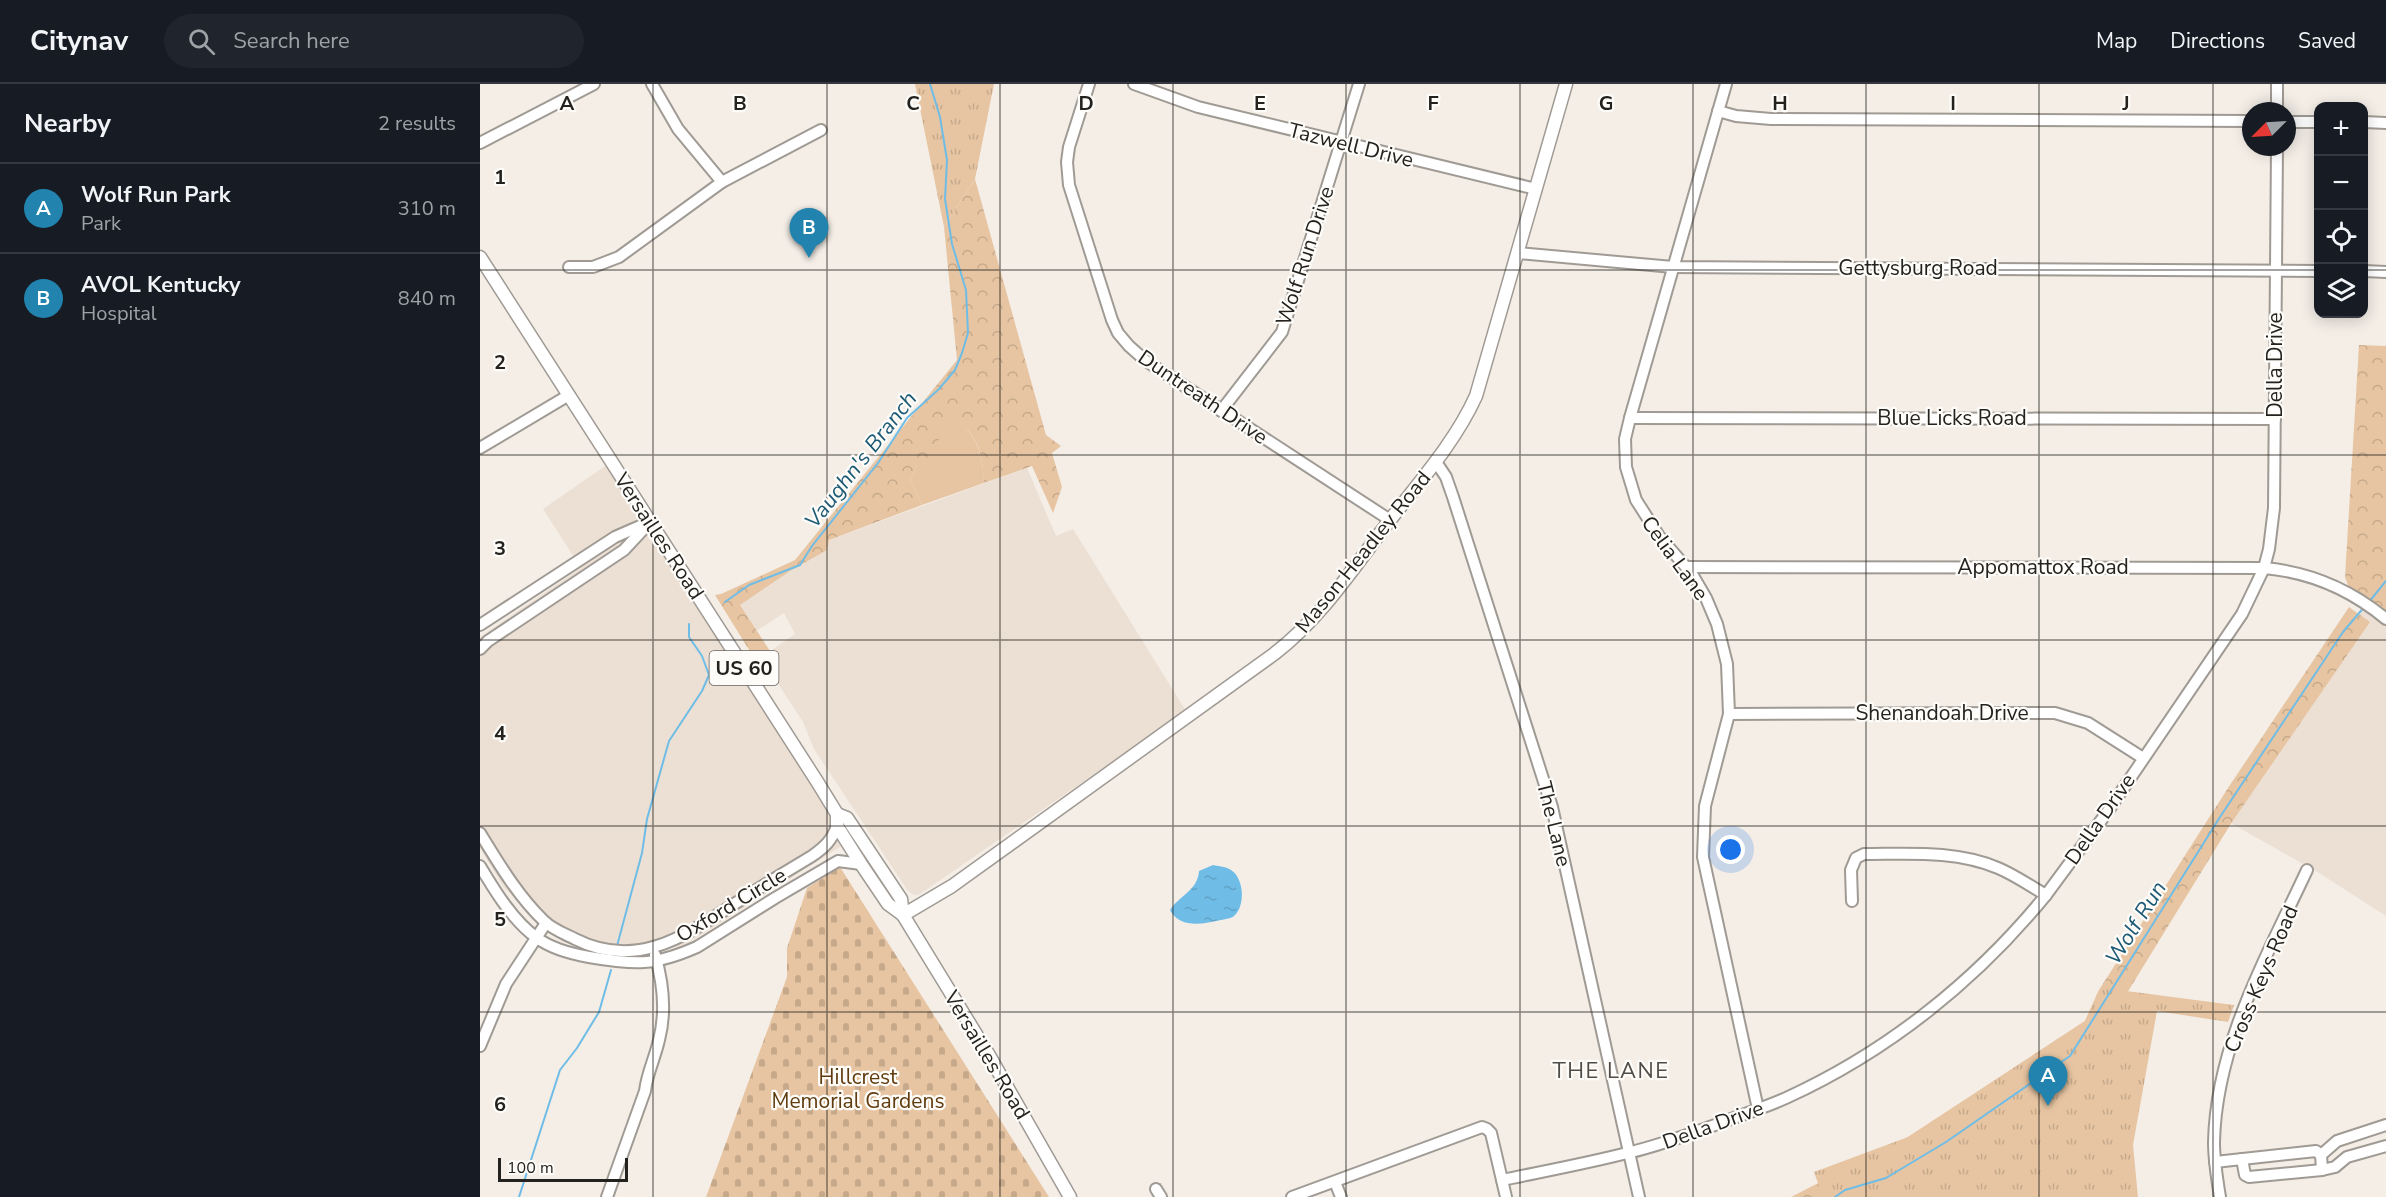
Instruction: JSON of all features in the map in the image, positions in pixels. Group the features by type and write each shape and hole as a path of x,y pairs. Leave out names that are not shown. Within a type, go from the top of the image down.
{"main road":[{"name":"Mason Headley Road","path":"903,915 952,886 1288,643 1327,604 1436,462 1464,421 1476,396 1566,84"},
{"name":"Versailles Road","path":"480,257 650,522 837,820 861,864 888,904 903,915 990,1057 1070,1197"},
{"name":"Versailles Road","path":"837,820 847,818 901,899 903,915"}],"street":[{"path":"480,143 594,84"},
{"path":"652,84 678,129 722,183"},
{"name":"Duntreath Drive","path":"1089,84 1069,147 1068,174 1071,194 1118,333 1129,346 1221,411 1390,520"},
{"name":"Tazwell Drive","path":"1134,84 1198,107 1536,189"},
{"name":"Wolf Run Drive","path":"1221,411 1282,332 1359,84"},
{"name":"Celia Lane","path":"1726,84 1625,439 1626,467 1636,500 1659,536 1687,567 1706,598 1717,624 1727,664 1729,714 1705,806 1703,857 1758,1109"},
{"path":"2277,84 2277,102"},
{"path":"1718,111 1736,116 1771,119 2242,121"},
{"path":"2296,122 2314,122"},
{"path":"2368,122 2386,123"},
{"path":"568,267 593,267 619,257 722,183 820,130"},
{"name":"Della Drive","path":"1502,1180 1630,1153 1786,1098 1850,1064 1930,1009 2010,938 2046,895 2108,811 2227,638 2249,601 2264,568 2269,549 2274,508 2277,156"},
{"name":"Gettysburg Road","path":"1518,254 1673,267 2314,271"},
{"path":"2368,271 2386,272"},
{"path":"480,448 569,395"},
{"name":"Blue Licks Road","path":"1630,417 2275,419"},
{"name":"The Lane","path":"1436,462 1446,477 1453,497 1552,807 1640,1197"},
{"path":"480,625 615,537 650,522"},
{"path":"480,649 488,641 624,550 650,522"},
{"name":"Appomattox Road","path":"1687,567 2264,568 2306,575 2339,587 2359,598 2386,619"},
{"name":"Shenandoah Drive","path":"1729,714 2055,713 2088,723 2143,758"},
{"name":"Oxford Circle","path":"480,833 515,888 546,923 584,944 625,951 652,948 689,933 826,846 833,837 837,820"},
{"path":"1852,902 1851,870 1856,858 1864,854 1968,859 2007,872 2046,895"},
{"name":"Oxford Circle","path":"480,866 505,904 537,938 576,955 625,964 670,959 697,947 838,861 861,864"},
{"name":"Cross Keys Road","path":"2220,1197 2215,1162 2215,1121 2226,1064 2263,962 2307,870"},
{"path":"480,1046 506,984 546,923"},
{"path":"607,1197 645,1091 661,1030 662,990 657,961 652,948"},
{"path":"2321,1155 2337,1141 2386,1125"},
{"path":"1292,1197 1484,1128 1491,1133 1506,1197"},
{"path":"2242,1159 2245,1175 2249,1177 2322,1170 2335,1167 2347,1157 2386,1146"},
{"path":"2215,1162 2316,1151 2321,1155 2322,1170"},
{"path":"1335,1182 1341,1197"}],"shaded area":[{"path":"611,462 854,838 687,944 633,956 562,942 504,888 480,848 480,637 581,568 543,509"},
{"path":"1027,468 1056,536 1073,529 1186,711 920,894 914,895 908,891 814,749 803,722 775,679 756,661 795,634 784,613 756,631 736,601 829,540"},
{"path":"2367,604 2386,619 2386,916 2319,873 2220,817 2343,632"}],"green space":[{"path":"915,84 994,84 975,179 944,227"},
{"path":"975,179 1046,435 1061,446 1052,453 1062,487 1053,513 1032,466 984,483 982,462 977,445 968,431 952,417 925,463 917,466 910,479 922,505 829,540 827,550 790,571 740,605 770,651 756,661 715,595 795,560 957,360 944,227"},
{"path":"2359,345 2386,346 2386,619 2351,593 2345,577"},
{"path":"952,416 968,430 977,445 982,462 984,483 922,505 910,479"},
{"path":"2349,607 2370,622 2232,822 2127,993 1875,1197 1791,1197 1908,1137 2085,1021 2099,990 2228,788"},
{"name":"Hillcrest Memorial Gardens","path":"840,867 1049,1197 706,1197 787,977 787,948 807,888"},
{"path":"2111,989 2234,1005 2228,1022 2157,1011 2133,1145 2138,1197 1819,1197 1821,1192 1814,1172 1908,1137 2085,1021 2099,990"}],"water":[{"path":"1213,865 1229,869 1239,879 1242,899 1238,911 1231,918 1207,923 1186,923 1174,916 1170,910 1192,888 1199,871"}],"waterway":[{"name":"Vaughn's Branch","path":"725,602 749,585 800,565 812,546 878,463 907,418 939,389 955,370 962,353 968,333 966,290 952,244 945,199 947,160 940,117 930,84"},
{"name":"Wolf Run","path":"2369,602 2386,581"},
{"name":"Wolf Run","path":"1835,1197 1845,1190 1886,1178 1946,1142 2070,1056 2220,817 2343,632 2365,606"},
{"name":"Vaughn's Branch","path":"617,946 642,853 647,819 669,741 702,691 709,675 702,656 689,637 689,624"},
{"name":"Vaughn's Branch","path":"519,1197 560,1070 577,1048 599,1012 611,970"}],"place":[{"name":"AVOL Kentucky","path":"809,258"},
{"name":"Wolf Run Park","path":"2048,1106"}],"district":[{"name":"THE LANE","path":"1611,1071"}]}
